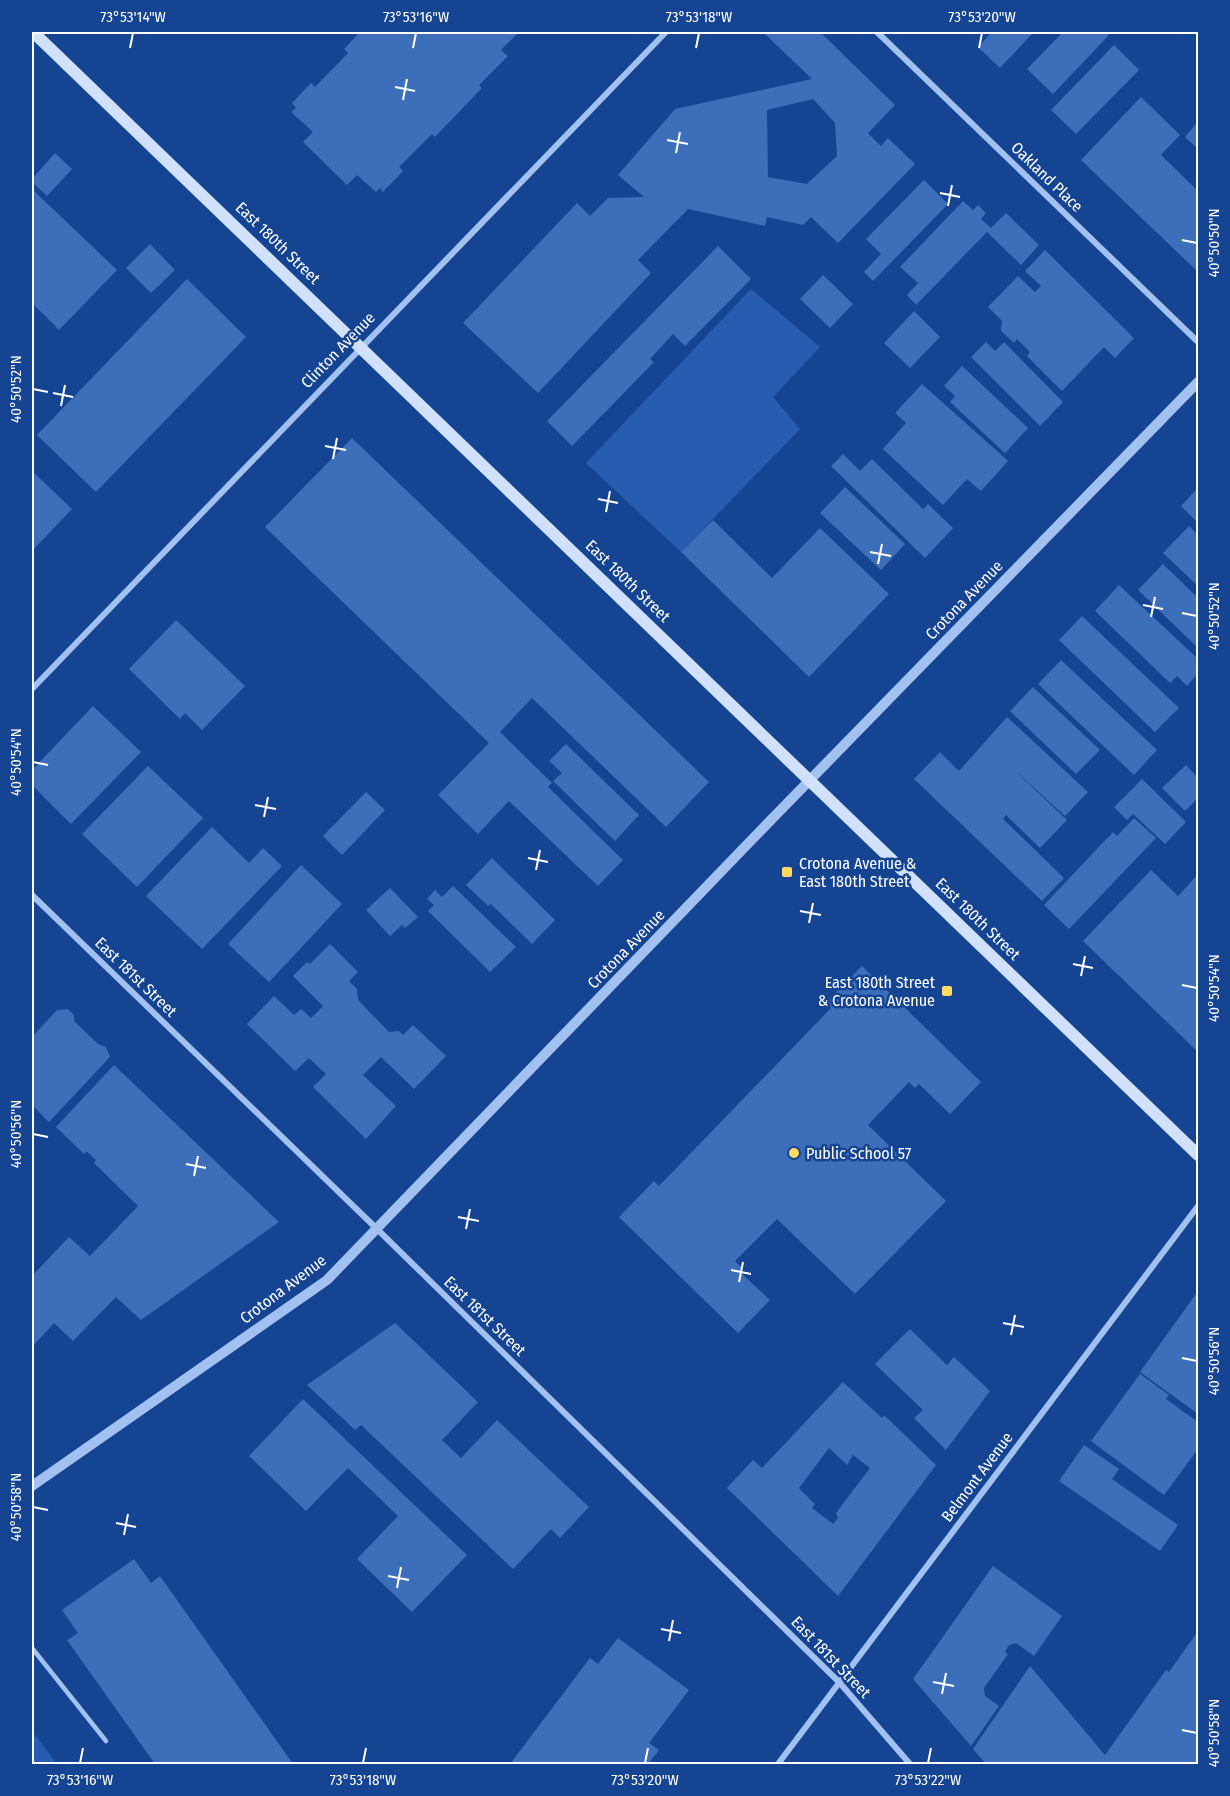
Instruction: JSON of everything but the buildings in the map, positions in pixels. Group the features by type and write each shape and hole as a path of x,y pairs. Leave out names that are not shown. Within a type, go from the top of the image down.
{"main road":[{"name":"East 180th Street","path":"33,32 1198,1155"}],"street":[{"name":"Clinton Avenue","path":"32,689 666,32"},
{"name":"Oakland Place","path":"877,32 1198,342"},
{"name":"Crotona Avenue","path":"32,1486 327,1280 810,779 1198,382"},
{"name":"East 181st Street","path":"32,896 376,1228 839,1682 910,1764"},
{"name":"Belmont Avenue","path":"778,1764 1198,1206"}],"lane":[{"path":"32,1648 106,1741"}],"shaded area":[{"path":"751,289 820,347 773,397 800,429 681,552 586,463"},
{"path":"32,1731 57,1764 32,1764"}],"place":[{"name":"Crotona Avenue & East 180th Street","path":"787,872"},
{"name":"East 180th Street & Crotona Avenue","path":"947,991"},
{"name":"Public School 57","path":"794,1153"}]}
